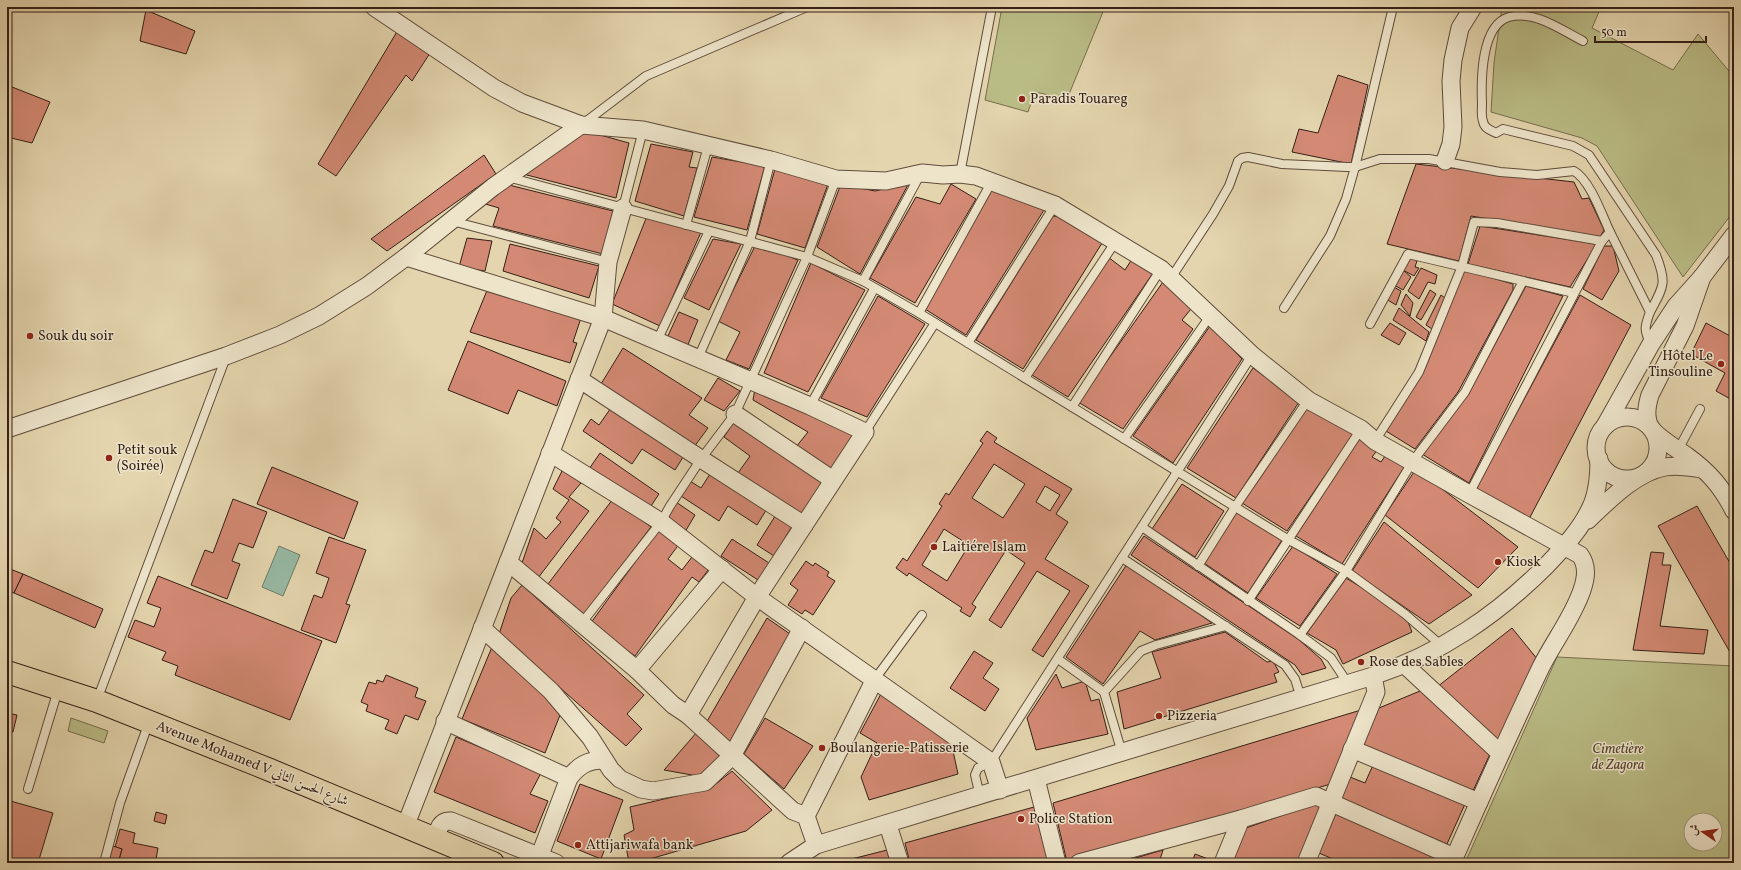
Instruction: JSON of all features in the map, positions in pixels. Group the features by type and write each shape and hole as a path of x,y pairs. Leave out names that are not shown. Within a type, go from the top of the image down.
{"main road":[{"name":"Avenue Mohamed V شارع الحسن الثاني","path":"7,672 58,687 149,721 493,863"}],"street":[{"path":"374,7 494,88 522,103 581,125 643,130 771,160 836,179 886,181 922,173 976,176 990,182 1018,190 1055,205 1166,273 1252,355 1308,400 1361,429 1375,441 1580,555 1584,560 1586,576 1582,590 1542,665 1500,753 1453,860 1316,796 1241,819 1079,863"},
{"path":"1445,161 1451,144 1453,127 1451,80 1453,60 1460,28 1472,7"},
{"path":"7,429 226,356 280,336 320,316 367,286 406,257 492,187 581,125"},
{"path":"405,827 603,318 608,262 623,208"},
{"path":"1702,469 1671,466 1634,478 1624,479 1614,476 1605,470 1597,453 1597,443 1600,434 1606,426 1651,344 1676,306 1702,277 1734,235"},
{"path":"406,257 603,318 810,406 865,432 757,597 688,715"},
{"path":"1580,527 1610,500 1652,467 1656,458 1658,447 1656,437 1650,428 1647,415 1647,406 1650,395 1671,356 1691,313 1702,277"},
{"path":"1651,344 1671,356"},
{"path":"579,379 804,525"},
{"path":"735,414 833,480"},
{"path":"1606,426 1613,421 1622,418 1633,418 1642,421 1702,469 1718,484 1734,512"},
{"path":"550,453 661,522 757,597 991,762 1000,790"},
{"path":"789,863 816,845 1346,685 1405,665 1443,646 1468,631 1529,583 1565,547 1580,527 1592,506 1599,477 1599,459"},
{"path":"508,562 637,670 673,706 688,715 793,811 806,816"},
{"path":"637,670 722,569"},
{"path":"482,628 551,691 590,737 611,770 620,779 641,789 653,791 705,782 732,756 802,628"},
{"path":"1405,665 1500,753"},
{"path":"1310,862 1330,803 1376,692 1372,676"},
{"path":"816,845 806,816 875,679"},
{"path":"445,721 569,778"},
{"path":"1352,749 1479,802"},
{"path":"539,860 569,778 578,766 597,760 604,760"},
{"path":"1036,779 1057,863"},
{"path":"1223,863 1241,819"},
{"path":"436,840 441,824 444,821 451,821 539,860 556,863"},
{"path":"888,824 900,863"}],"lane":[{"path":"581,125 646,76 807,7"},
{"path":"960,174 992,7"},
{"path":"1284,308 1330,236 1346,199 1356,167 1393,7"},
{"path":"1583,41 1545,21 1534,17 1508,17 1501,22 1486,45 1483,58 1483,122 1487,129 1496,133 1503,129 1573,146 1589,155 1656,255 1662,271 1664,282 1650,312 1645,327 1645,334 1651,344"},
{"path":"623,208 643,130"},
{"path":"686,225 708,146"},
{"path":"1072,407 1166,273 1213,214 1229,186 1238,161 1242,158 1248,157 1282,164 1356,167 1380,159 1429,159 1500,172 1537,175 1574,171 1583,179 1650,312"},
{"path":"698,358 750,241 771,160"},
{"path":"863,281 922,173"},
{"path":"507,177 807,257 863,281 874,289 919,313 1289,540 1346,571 1405,614 1443,646"},
{"path":"581,624 661,522 701,459 735,414 807,257 836,179"},
{"path":"919,313 990,182"},
{"path":"968,343 1055,205"},
{"path":"451,220 608,262"},
{"path":"1375,441 1419,372 1462,266 1473,224 1476,220 1602,241"},
{"path":"657,341 709,231"},
{"path":"1469,494 1574,293 1602,241 1610,232"},
{"path":"1025,378 1116,241"},
{"path":"1370,324 1408,254 1574,293"},
{"path":"1300,635 1346,571 1412,461 1465,392 1523,281"},
{"path":"810,406 874,289"},
{"path":"1124,439 1210,316"},
{"path":"865,432 935,323"},
{"path":"980,796 975,775 978,768 991,762 1252,355"},
{"path":"97,701 226,356"},
{"path":"1198,566 1235,507 1308,400"},
{"path":"1678,450 1700,410"},
{"path":"1248,601 1361,429"},
{"path":"1142,527 1248,601 1300,635 1331,658 1343,676 1346,685"},
{"path":"1122,558 1285,665 1295,679 1301,698"},
{"path":"875,679 922,615"},
{"path":"1104,692 1141,651 1156,645 1226,626"},
{"path":"1058,659 1104,692 1122,753"},
{"path":"28,789 58,687"},
{"path":"104,863 120,803 149,721"}],"green space":[{"path":"1002,7 1105,7 1067,99 1035,92 1028,112 985,100"},
{"path":"1502,7 1601,7 1592,28 1673,70 1698,34 1734,77 1734,211 1683,277 1597,146 1582,138 1491,112 1494,63"},
{"name":"Cimetière de Zagora","path":"1557,657 1734,666 1734,863 1465,863"},
{"path":"71,718 108,731 104,743 68,731"}],"shaded area":[{"path":"279,546 300,555 283,596 262,587"}],"building":[{"path":"146,10 195,31 186,54 140,41"},
{"path":"398,30 430,53 412,81 406,75 336,176 318,164"},
{"path":"1338,75 1368,85 1351,164 1292,152 1299,129 1318,133"},
{"path":"7,85 50,102 32,143 7,137"},
{"path":"582,130 629,143 616,198 523,174"},
{"path":"651,144 693,152 689,167 697,168 684,216 635,201"},
{"path":"484,155 496,174 387,251 371,239"},
{"path":"712,157 765,166 747,230 694,217"},
{"path":"1416,164 1574,182 1582,199 1589,198 1604,230 1600,237 1471,216 1459,261 1387,244"},
{"path":"775,169 828,184 805,248 757,234"},
{"path":"909,183 860,274 817,247 841,184 875,191"},
{"path":"951,184 976,199 915,303 870,278 916,197 940,204"},
{"path":"509,185 613,211 603,254 493,226 499,208 482,203"},
{"path":"993,188 1044,210 966,335 925,309"},
{"path":"647,216 701,232 660,326 612,304"},
{"path":"1053,216 1068,218 1104,240 1023,369 976,340"},
{"path":"1480,226 1597,244 1570,287 1468,264"},
{"path":"467,238 492,241 485,271 459,267"},
{"path":"713,239 741,244 709,310 684,298"},
{"path":"510,244 599,266 589,298 503,271"},
{"path":"756,244 798,260 749,369 726,360 740,332 718,321"},
{"path":"1604,246 1613,246 1619,271 1602,300 1583,289"},
{"path":"1108,257 1125,270 1132,259 1153,273 1068,397 1032,375"},
{"path":"1410,257 1417,261 1415,267 1419,268 1414,276 1403,270"},
{"path":"811,263 865,290 808,392 764,373"},
{"path":"1421,268 1437,275 1435,284 1428,282 1419,299 1408,291"},
{"path":"1403,270 1411,277 1403,290 1394,285"},
{"path":"1464,270 1513,284 1513,290 1458,392 1415,449 1386,431 1426,366"},
{"path":"1163,282 1191,309 1182,320 1193,329 1123,429 1078,402"},
{"path":"1392,286 1401,291 1396,305 1386,299"},
{"path":"1526,286 1563,296 1469,483 1422,454 1469,393"},
{"path":"488,288 581,318 573,342 577,343 570,363 470,332"},
{"path":"1430,290 1436,294 1421,320 1416,317"},
{"path":"1406,294 1413,303 1410,316 1401,305"},
{"path":"1441,295 1445,298 1432,329 1426,325"},
{"path":"1580,295 1631,325 1528,521 1476,489"},
{"path":"878,296 925,324 867,417 821,398"},
{"path":"1399,308 1429,332 1426,341 1393,320"},
{"path":"679,312 698,320 687,347 667,338"},
{"path":"1390,323 1406,333 1399,345 1381,335"},
{"name":"Hôtel Le Tinsouline","path":"1706,323 1734,338 1734,401 1716,391 1725,373 1691,354"},
{"path":"1210,326 1242,359 1173,463 1133,436"},
{"path":"468,341 566,381 557,406 518,390 508,414 448,390"},
{"path":"623,348 702,398 689,415 708,428 694,447 601,384"},
{"path":"1253,368 1299,402 1236,498 1187,468"},
{"path":"718,378 740,391 724,411 704,400"},
{"path":"755,389 855,436 831,471 796,447 808,432 753,400"},
{"path":"613,405 685,454 675,470 642,449 632,464 583,431 591,419 599,425"},
{"path":"1307,407 1354,433 1287,531 1242,503"},
{"path":"736,419 826,480 802,517 738,473 750,456 724,437"},
{"path":"987,431 997,438 994,442 1072,489 1056,514 1068,522 1045,559 1089,586 1043,657 1032,650 1070,591 1037,571 1001,628 989,620 1025,563 1006,550 972,604 976,607 970,617 960,611 962,608 909,573 907,576 896,568 903,558 907,561 942,506 939,504 946,493 949,495 983,443 980,441","holes":["994,464 1025,484 1003,518 972,498","1045,486 1060,495 1050,511 1036,502","944,529 969,545 947,581 922,565"]},
{"path":"1360,438 1379,448 1372,457 1381,462 1385,456 1405,466 1342,564 1296,536"},
{"path":"600,453 659,494 649,509 589,469"},
{"path":"272,467 358,502 344,539 257,504"},
{"path":"563,469 581,483 569,497 589,511 538,578 522,563 534,528 546,539 561,522 556,518 569,500 553,489"},
{"path":"1416,469 1518,547 1478,588 1385,515"},
{"path":"712,471 768,507 757,525 728,506 719,521 681,496 690,481 701,488"},
{"path":"1182,484 1224,511 1195,557 1152,529"},
{"path":"233,499 267,512 253,548 239,543 232,561 240,564 227,599 191,585 205,550 213,553"},
{"path":"613,499 651,527 584,614 548,584"},
{"path":"676,502 695,515 685,532 665,519"},
{"path":"1697,506 1734,570 1734,654 1731,654 1658,526"},
{"path":"1237,512 1282,540 1248,593 1204,563"},
{"path":"777,513 794,523 774,556 757,545"},
{"path":"1384,522 1472,595 1429,624 1352,571"},
{"path":"660,528 680,543 668,559 682,570 695,553 712,565 699,582 692,577 635,656 590,624"},
{"path":"1144,536 1298,639 1321,659 1326,668 1302,675 1295,665 1131,555"},
{"path":"329,537 366,550 346,604 350,605 336,643 301,630 314,595 322,598 329,578 316,573"},
{"path":"732,539 769,563 758,580 721,556"},
{"path":"1293,546 1337,574 1300,626 1256,598"},
{"path":"1651,552 1664,553 1662,565 1671,565 1660,626 1708,630 1704,654 1633,650"},
{"path":"806,561 813,566 815,563 829,572 827,576 835,581 813,615 805,610 802,614 788,605 798,590 790,584"},
{"path":"1127,564 1212,623 1155,640 1140,631 1103,684 1066,657"},
{"path":"10,569 23,574 14,593 7,590 7,576"},
{"path":"23,574 103,609 95,628 14,593"},
{"path":"158,576 322,641 290,720 175,675 178,666 162,660 166,652 128,637 135,620 154,627 161,608 147,603"},
{"path":"1346,578 1405,614 1412,632 1343,664 1336,650 1307,633"},
{"path":"522,585 644,695 627,714 642,729 626,746 499,634 511,598"},
{"path":"767,618 790,634 729,743 706,723"},
{"path":"1512,628 1538,660 1497,742 1437,687"},
{"path":"1225,632 1267,662 1273,661 1279,672 1274,674 1277,682 1124,729 1117,692 1161,678 1152,652"},
{"path":"492,647 562,710 545,753 462,719"},
{"path":"974,651 993,663 983,678 999,689 985,711 950,688"},
{"path":"1056,674 1062,688 1085,681 1091,701 1099,699 1108,734 1036,750 1027,718"},
{"path":"386,675 418,688 415,697 426,701 418,720 405,715 397,734 385,729 389,720 366,711 368,705 361,702 369,682 376,684 377,680 383,682"},
{"path":"1420,691 1490,754 1472,793 1363,745 1379,708"},
{"path":"882,692 950,737 958,774 869,800 861,777 877,743 860,733"},
{"path":"1361,710 1334,783 1067,862 1053,803"},
{"path":"7,713 17,715 13,732 7,731"},
{"path":"765,718 813,746 784,789 744,754"},
{"path":"697,732 722,759 703,777 664,770"},
{"path":"456,737 541,773 530,794 548,801 535,833 434,792"},
{"path":"1373,765 1465,804 1447,844 1341,799 1350,777 1365,783"},
{"path":"732,771 772,810 746,831 636,863 629,863 624,835 634,830 630,807 711,788"},
{"path":"580,784 623,800 601,859 557,841"},
{"path":"7,800 53,813 38,863 19,863 7,859"},
{"path":"1315,804 1323,806 1299,863 1232,863 1246,828"},
{"path":"1034,807 1049,863 910,863 905,843"},
{"path":"1337,811 1442,857 1439,863 1342,863 1319,853"},
{"path":"156,812 167,815 165,824 154,821"},
{"path":"120,829 135,833 133,843 158,848 156,859 160,859 159,863 118,863 122,849 115,847"},
{"path":"113,846 122,849 118,863 108,863"},
{"path":"887,850 890,863 836,863"},
{"path":"1163,850 1159,863 1118,863"},
{"path":"1195,854 1216,862 1216,863 1192,863"}],"place":[{"name":"Paradis Touareg","path":"1022,99"},
{"name":"Souk du soir","path":"30,336"},
{"name":"Hôtel Le Tinsouline","path":"1721,364"},
{"name":"Petit souk (Soirée)","path":"109,458"},
{"name":"Laitiére Islam","path":"934,547"},
{"name":"Kiosk","path":"1498,562"},
{"name":"Rose des Sables","path":"1361,662"},
{"name":"Pizzeria","path":"1159,716"},
{"name":"Boulangerie-Patisserie","path":"822,748"},
{"name":"Police Station","path":"1021,819"},
{"name":"Attijariwafa bank","path":"578,845"}]}
